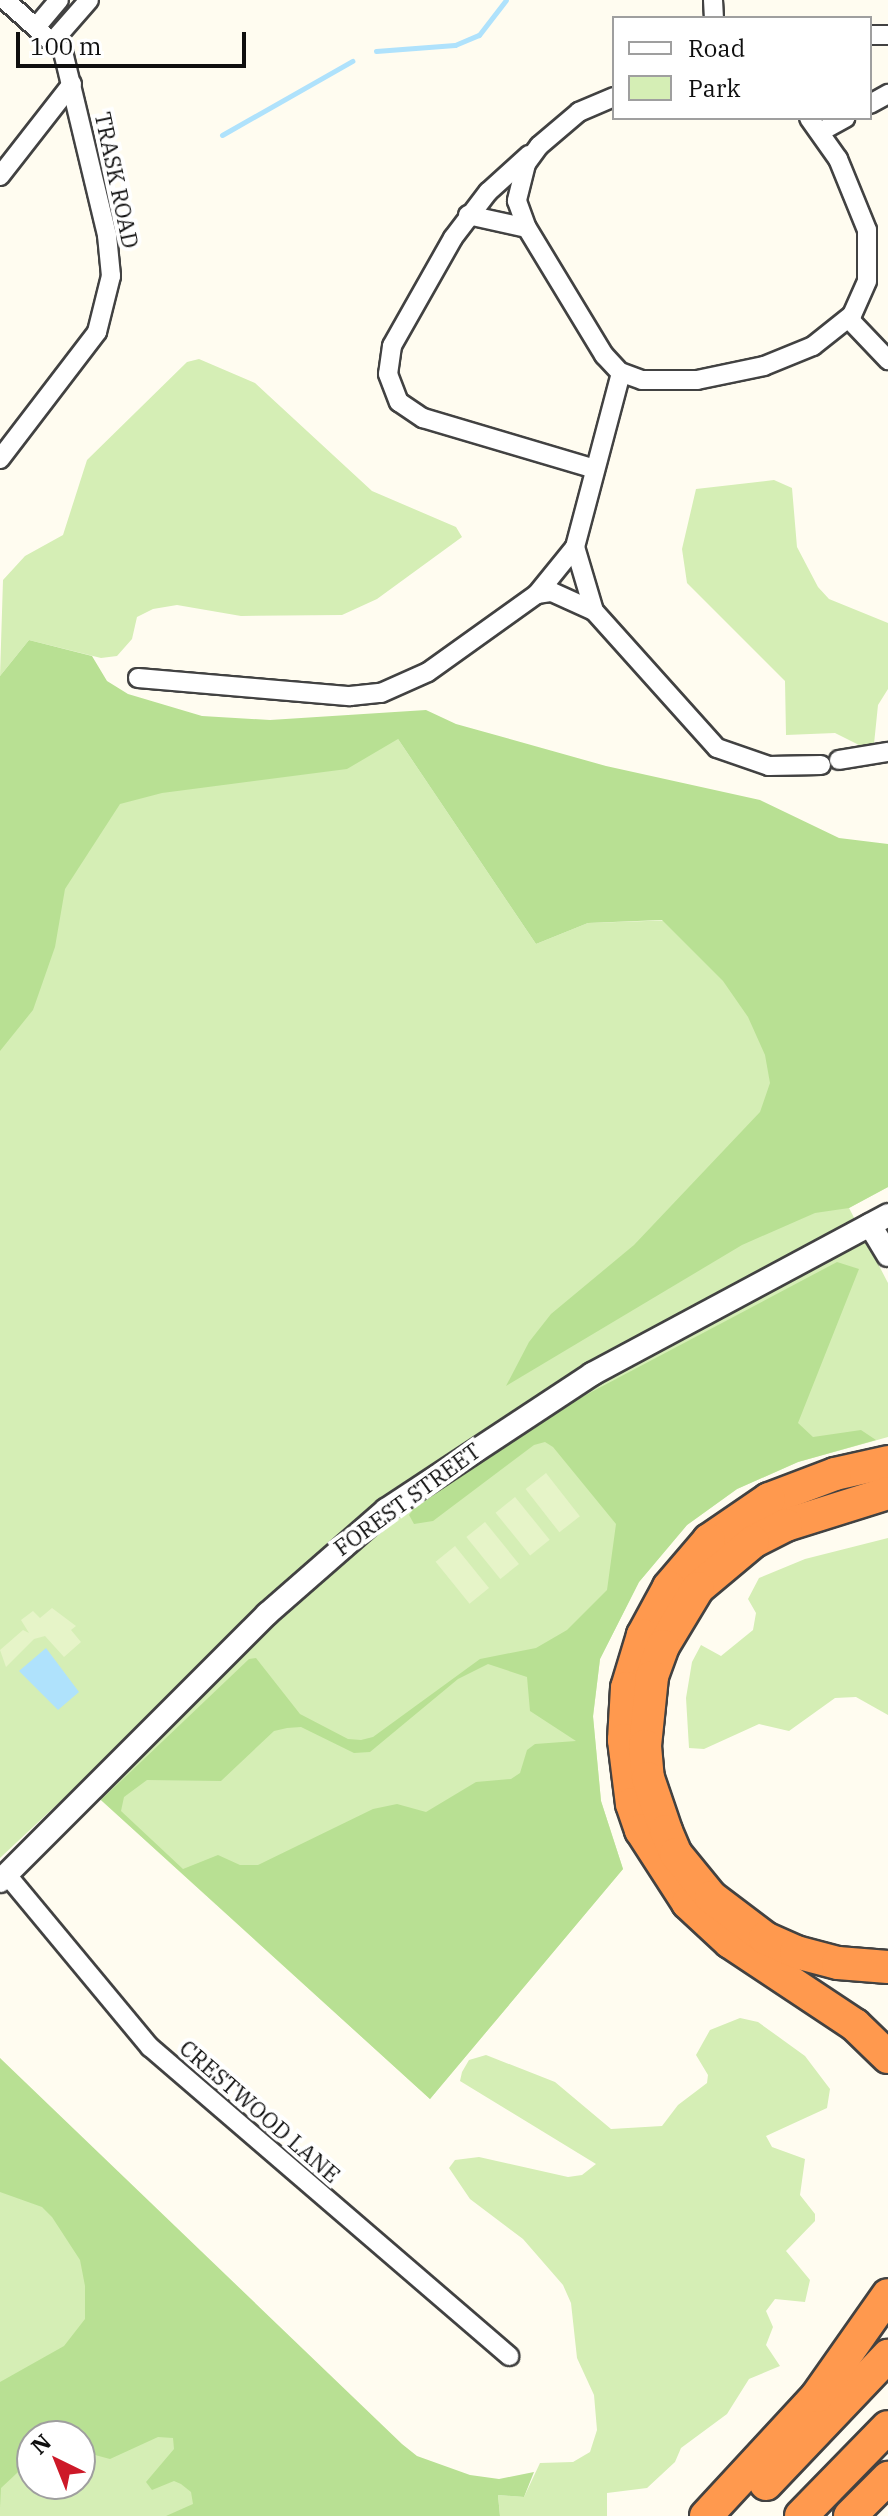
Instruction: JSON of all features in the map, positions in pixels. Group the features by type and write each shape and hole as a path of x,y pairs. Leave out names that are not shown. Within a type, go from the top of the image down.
{"highway":[{"path":"888,1462 835,1474 769,1499 709,1540 655,1608 633,1662 624,1714 632,1804 654,1856 678,1891 730,1942 855,2025 888,2057"},
{"path":"888,1493 786,1525 753,1542 698,1588 663,1646 652,1677 645,1746 648,1778 676,1854 711,1897 765,1938 796,1952 838,1963 888,1967"},
{"path":"706,2516 817,2396 888,2295"},
{"path":"733,2516 888,2356"},
{"path":"801,2516 888,2427"},
{"path":"850,2516 888,2478"}],"street":[{"name":"TRASK ROAD","path":"0,459 86,350 110,296 107,235 72,84 54,40 5,0"},
{"path":"37,26 59,0"},
{"path":"54,40 89,0"},
{"path":"0,176 72,84"},
{"path":"595,469 438,423 399,402 388,374 392,346 468,215 579,112 612,98"},
{"path":"539,146 526,164 519,188 527,228 604,355 621,373 660,381 742,372 800,353 849,319 867,281 867,230 844,172 814,125 836,120"},
{"path":"468,215 527,228"},
{"path":"849,319 888,360"},
{"path":"138,678 350,696 381,693 428,672 537,594 575,547 621,373"},
{"path":"575,547 594,611"},
{"path":"537,594 561,593 594,611 717,748 769,766 821,765"},
{"path":"839,760 888,752"},
{"path":"879,1220 888,1255"},
{"name":"FOREST STREET","path":"3,1878 267,1614 386,1510 592,1374 879,1220"},
{"name":"CRESTWOOD LANE","path":"3,1878 141,2039 509,2356"}],"green space":[{"path":"199,359 255,383 372,491 456,527 462,537 377,599 342,615 241,616 177,605 153,609 137,617 132,639 117,656 101,658 29,640 0,676 3,580 25,556 63,535 87,460 187,362"},
{"path":"774,480 792,488 797,547 818,587 829,599 888,623 888,689 878,705 874,744 861,746 835,733 786,735 785,681 687,583 682,549 696,489"},
{"path":"29,640 92,656 107,681 128,694 202,716 270,720 426,710 456,724 606,766 760,800 839,838 888,844 888,1187 849,1208 815,1213 742,1245 506,1386 529,1342 551,1314 634,1245 760,1112 770,1083 765,1055 748,1017 723,981 662,920 588,923 536,944 398,739 347,769 162,793 120,804 65,889 55,947 33,1010 0,1051 0,676"},
{"path":"398,739 536,944 588,923 766,917 888,1187 849,1208 888,1283 888,1437 798,1462 737,1489 687,1525 639,1582 600,1659 593,1717 601,1801 623,1869 430,2099 81,1782 0,1858 0,761"},
{"path":"837,1262 859,1269 798,1423 813,1437 861,1430 876,1440 798,1462 737,1489 687,1525 639,1582 600,1659 593,1716 601,1801 623,1869 430,2099 101,1800 249,1659 256,1658 300,1714 348,1739 361,1740 373,1737 480,1659 536,1648 567,1630 607,1590 616,1524 553,1447 545,1442 534,1445 433,1521 414,1524 409,1515 423,1497 529,1425","holes":["488,1664 527,1677 530,1711 576,1741 535,1744 527,1750 520,1773 511,1779 476,1782 426,1812 397,1804 373,1809 258,1865 240,1865 218,1855 183,1869 121,1811 124,1797 147,1780 221,1781 274,1731 301,1727 354,1753 370,1752 458,1679"]},
{"path":"546,1473 580,1516 559,1532 526,1489"},
{"path":"515,1497 550,1540 530,1555 496,1513"},
{"path":"485,1522 519,1564 500,1579 466,1537"},
{"path":"888,1538 888,1715 856,1697 835,1698 789,1731 759,1724 704,1749 689,1748 686,1698 692,1662 701,1645 721,1656 753,1630 756,1613 748,1599 759,1578 805,1559"},
{"path":"455,1546 489,1588 470,1604 436,1562"},
{"path":"52,1608 76,1626 71,1630 81,1642 64,1657 45,1636 34,1639 6,1667 0,1650 23,1630 29,1633 21,1620 33,1611 40,1618"},
{"path":"740,2018 758,2022 805,2056 830,2089 827,2108 766,2136 772,2147 805,2159 800,2195 815,2214 815,2221 786,2251 810,2280 805,2302 775,2299 766,2311 773,2327 766,2345 780,2366 749,2379 727,2414 681,2448 675,2462 647,2488 607,2493 607,2516 500,2516 498,2495 524,2497 540,2463 573,2462 590,2452 597,2430 594,2395 577,2358 571,2303 563,2285 523,2239 470,2199 449,2168 455,2160 479,2157 568,2177 582,2175 596,2164 460,2081 462,2072 469,2060 486,2055 555,2082 611,2129 662,2126 678,2105 707,2083 708,2075 696,2055 710,2030"},
{"path":"0,2058 260,2516 0,2516"},
{"path":"0,2058 402,2444 417,2456 470,2475 499,2479 534,2472 524,2497 498,2495 500,2516 166,2516 193,2504 191,2492 181,2484 174,2481 152,2490 146,2482 174,2449 173,2438 158,2437 110,2459 96,2455 96,2420 16,2420 16,2474 1,2488 0,2508 0,2382 64,2346 85,2319 85,2286 80,2260 52,2217 42,2207 0,2192"}],"water":[{"path":"46,1648 79,1692 58,1710 19,1671"}],"waterway":[{"path":"376,51 455,45 479,35 506,0"},
{"path":"222,135 352,61"}]}
